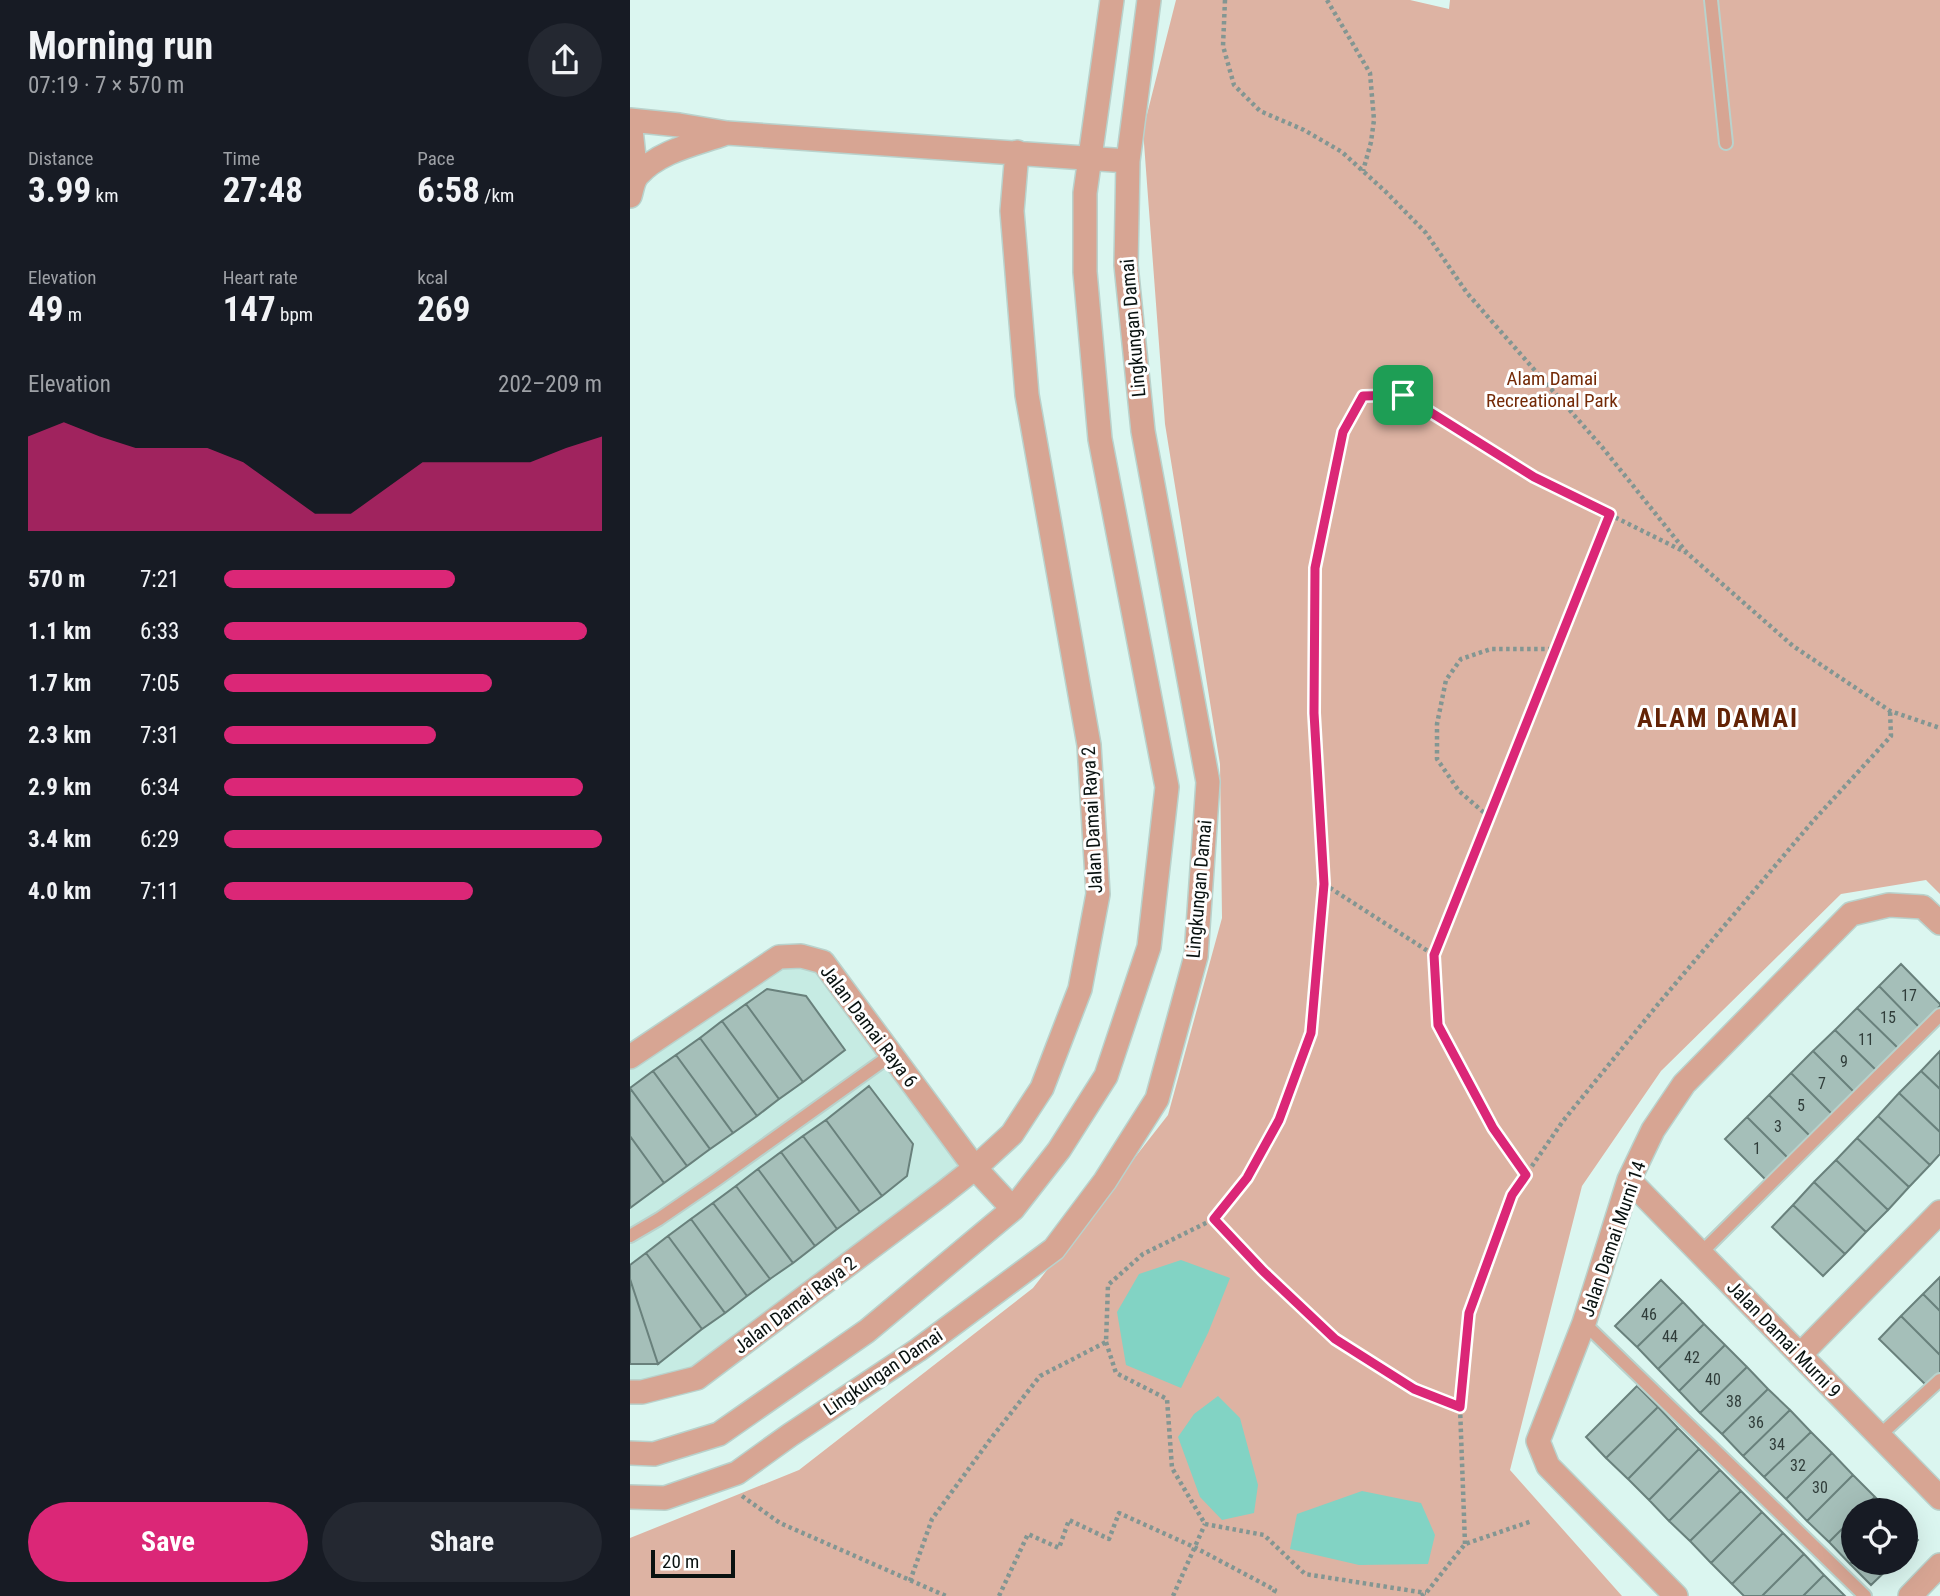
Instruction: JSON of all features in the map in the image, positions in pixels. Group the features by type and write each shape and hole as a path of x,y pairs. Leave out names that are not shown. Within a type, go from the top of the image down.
{"street":[{"path":"630,1453 654,1454 719,1434 867,1331 1013,1209 1059,1150 1106,1076 1149,947 1167,788 1100,439 1085,272 1085,193 1112,0"},
{"name":"Lingkungan Damai","path":"630,1497 665,1498 737,1473 918,1350 1054,1249 1105,1181 1157,1099 1196,956 1208,782 1143,431 1126,265 1128,161 1149,0"},
{"path":"633,186 630,120 679,124 727,133 1128,161"},
{"path":"633,186 668,153 727,133"},
{"name":"Jalan Damai Raya 2","path":"630,1392 642,1392 698,1378 975,1168 1012,1134 1042,1088 1080,989 1098,894 1089,745 1027,395 1012,211 1017,152"},
{"name":"Jalan Damai Murni 14","path":"1676,1596 1548,1466 1538,1441 1584,1323 1629,1180 1653,1130 1684,1084 1852,915 1889,905 1923,907 1940,923"},
{"name":"Jalan Damai Raya 6","path":"630,1057 779,957 801,956 823,962 975,1168 1013,1209"},
{"name":"Jalan Damai Murni 9","path":"1629,1180 1940,1498"},
{"path":"1800,1355 1940,1212"},
{"path":"1910,1596 1940,1565"}],"lane":[{"path":"1711,0 1726,144"},
{"path":"1701,1253 1940,1015"},
{"path":"630,1236 716,1180 891,1055"},
{"path":"1584,1323 1865,1596"},
{"path":"1879,1436 1940,1380"}],"path":[{"path":"1224,0 1223,46 1234,85 1260,111 1304,130 1342,152 1426,233 1467,293 1602,447 1687,553 1793,646 1890,711 1940,727"},
{"path":"1327,0 1370,74 1374,120 1363,171"},
{"path":"1532,1521 1465,1544 1424,1595 1305,1574 1264,1535 1205,1524 1172,1468 1167,1399 1116,1373 1106,1342 1108,1285 1143,1254 1214,1219 1247,1178 1279,1120 1311,1033 1324,884 1314,713 1315,568 1343,432 1363,396 1403,395 1534,477 1687,553"},
{"path":"1526,1175 1493,1128 1438,1025 1434,955 1610,514"},
{"path":"1489,817 1459,791 1437,760 1437,724 1446,680 1461,659 1491,649 1556,649"},
{"path":"1465,1544 1460,1407 1469,1313 1512,1195 1563,1121 1659,1003 1813,821 1891,736 1890,711"},
{"path":"1324,884 1434,955"},
{"path":"1214,1219 1263,1271 1335,1339 1414,1389 1460,1407"},
{"path":"910,1581 932,1519 1040,1377 1106,1342"},
{"path":"719,1479 780,1523 946,1596"},
{"path":"999,1596 1028,1534 1059,1548 1069,1520 1109,1539 1119,1513 1194,1547 1275,1590 1272,1596"},
{"path":"1173,1596 1205,1524"}],"shaded area":[{"path":"800,967 816,972 962,1167 696,1369 630,1382 630,1070 781,968"},
{"path":"1181,1260 1230,1278 1208,1333 1181,1388 1126,1365 1117,1312 1139,1274"},
{"path":"1218,1396 1240,1418 1258,1485 1254,1513 1222,1520 1200,1497 1178,1437 1194,1414"},
{"path":"1362,1491 1421,1503 1435,1535 1428,1564 1359,1565 1290,1549 1297,1514"}],"green space":[{"name":"Alam Damai Recreational Park","path":"1176,0 1410,0 1449,9 1450,0 1940,0 1940,894 1926,880 1841,894 1661,1071 1582,1186 1510,1470 1622,1596 630,1596 630,1538 799,1470 1033,1288 1168,1115 1222,918 1220,764 1165,424 1143,130"}],"building":[{"path":"1901,964 1940,1004 1919,1027 1879,986"},
{"path":"1879,986 1919,1027 1898,1048 1857,1008"},
{"path":"767,989 806,996 845,1050 803,1082 746,1004"},
{"path":"746,1004 803,1082 779,1099 722,1021"},
{"path":"1857,1008 1898,1048 1876,1070 1835,1030"},
{"path":"722,1021 779,1099 757,1116 700,1038"},
{"path":"1835,1030 1876,1070 1854,1092 1813,1051"},
{"path":"700,1038 757,1116 733,1133 676,1055"},
{"path":"1813,1051 1854,1092 1832,1114 1791,1073"},
{"path":"1940,1051 1940,1089 1921,1071"},
{"path":"676,1055 733,1133 710,1149 653,1071"},
{"path":"653,1071 710,1149 687,1166 630,1088"},
{"path":"1921,1071 1940,1089 1940,1132 1899,1093"},
{"path":"1791,1073 1832,1114 1810,1136 1769,1095"},
{"path":"869,1086 913,1144 907,1176 882,1196 826,1120"},
{"path":"630,1088 687,1166 664,1183 630,1136"},
{"path":"1899,1093 1940,1132 1940,1154 1930,1165 1878,1116"},
{"path":"1769,1095 1810,1136 1788,1158 1747,1117"},
{"path":"1878,1116 1930,1165 1909,1187 1857,1138"},
{"path":"1747,1117 1788,1158 1766,1180 1725,1139"},
{"path":"826,1120 882,1196 860,1212 803,1136"},
{"path":"630,1136 664,1183 630,1208"},
{"path":"803,1136 860,1212 837,1229 781,1152"},
{"path":"1857,1138 1909,1187 1888,1210 1836,1160"},
{"path":"781,1152 837,1229 815,1246 758,1169"},
{"path":"1836,1160 1888,1210 1866,1232 1814,1182"},
{"path":"758,1169 815,1246 793,1263 736,1186"},
{"path":"1814,1182 1866,1232 1845,1254 1793,1205"},
{"path":"736,1186 793,1263 770,1279 713,1203"},
{"path":"713,1203 770,1279 747,1296 691,1219"},
{"path":"1793,1205 1845,1254 1823,1276 1772,1227"},
{"path":"691,1219 747,1296 725,1313 668,1236"},
{"path":"668,1236 725,1313 702,1329 646,1253"},
{"path":"646,1253 702,1329 658,1364 630,1279 630,1265"},
{"path":"1940,1277 1940,1311 1923,1294"},
{"path":"630,1279 658,1364 630,1364"},
{"path":"1661,1280 1683,1302 1637,1347 1615,1326"},
{"path":"1923,1294 1940,1311 1940,1355 1901,1316"},
{"path":"1683,1302 1704,1324 1658,1369 1637,1347"},
{"path":"1901,1316 1940,1355 1940,1374 1928,1387 1879,1339"},
{"path":"1704,1324 1725,1345 1679,1391 1658,1369"},
{"path":"1725,1345 1747,1367 1700,1413 1679,1391"},
{"path":"1747,1367 1768,1389 1722,1434 1700,1413"},
{"path":"1637,1386 1658,1407 1606,1458 1586,1437"},
{"path":"1768,1389 1790,1410 1743,1456 1722,1434"},
{"path":"1658,1407 1678,1428 1628,1479 1606,1458"},
{"path":"1790,1410 1811,1432 1764,1477 1743,1456"},
{"path":"1678,1428 1699,1449 1649,1500 1628,1479"},
{"path":"1811,1432 1832,1453 1786,1499 1764,1477"},
{"path":"1699,1449 1720,1470 1669,1521 1649,1500"},
{"path":"1832,1453 1853,1475 1807,1521 1786,1499"},
{"path":"1720,1470 1741,1491 1690,1541 1669,1521"},
{"path":"1853,1475 1875,1497 1841,1498 1841,1530 1829,1542 1807,1521"},
{"path":"1741,1491 1762,1512 1711,1563 1690,1541"},
{"path":"1762,1512 1783,1533 1732,1584 1711,1563"},
{"path":"1841,1530 1841,1555 1829,1542"},
{"path":"1783,1533 1804,1554 1762,1596 1744,1596 1732,1584"},
{"path":"1804,1554 1824,1575 1803,1596 1762,1596"},
{"path":"1824,1575 1845,1596 1803,1596"},
{"path":"1861,1575 1881,1575 1871,1585"}],"district":[{"name":"ALAM DAMAI","path":"1718,718"}],"route":[{"path":"1403,395 1534,477 1610,514 1434,955 1438,1025 1493,1128 1526,1175 1512,1195 1469,1313 1460,1407 1414,1389 1335,1339 1263,1271 1214,1219 1247,1178 1279,1120 1311,1033 1324,884 1314,713 1315,568 1343,432 1363,396 1403,395"}]}
